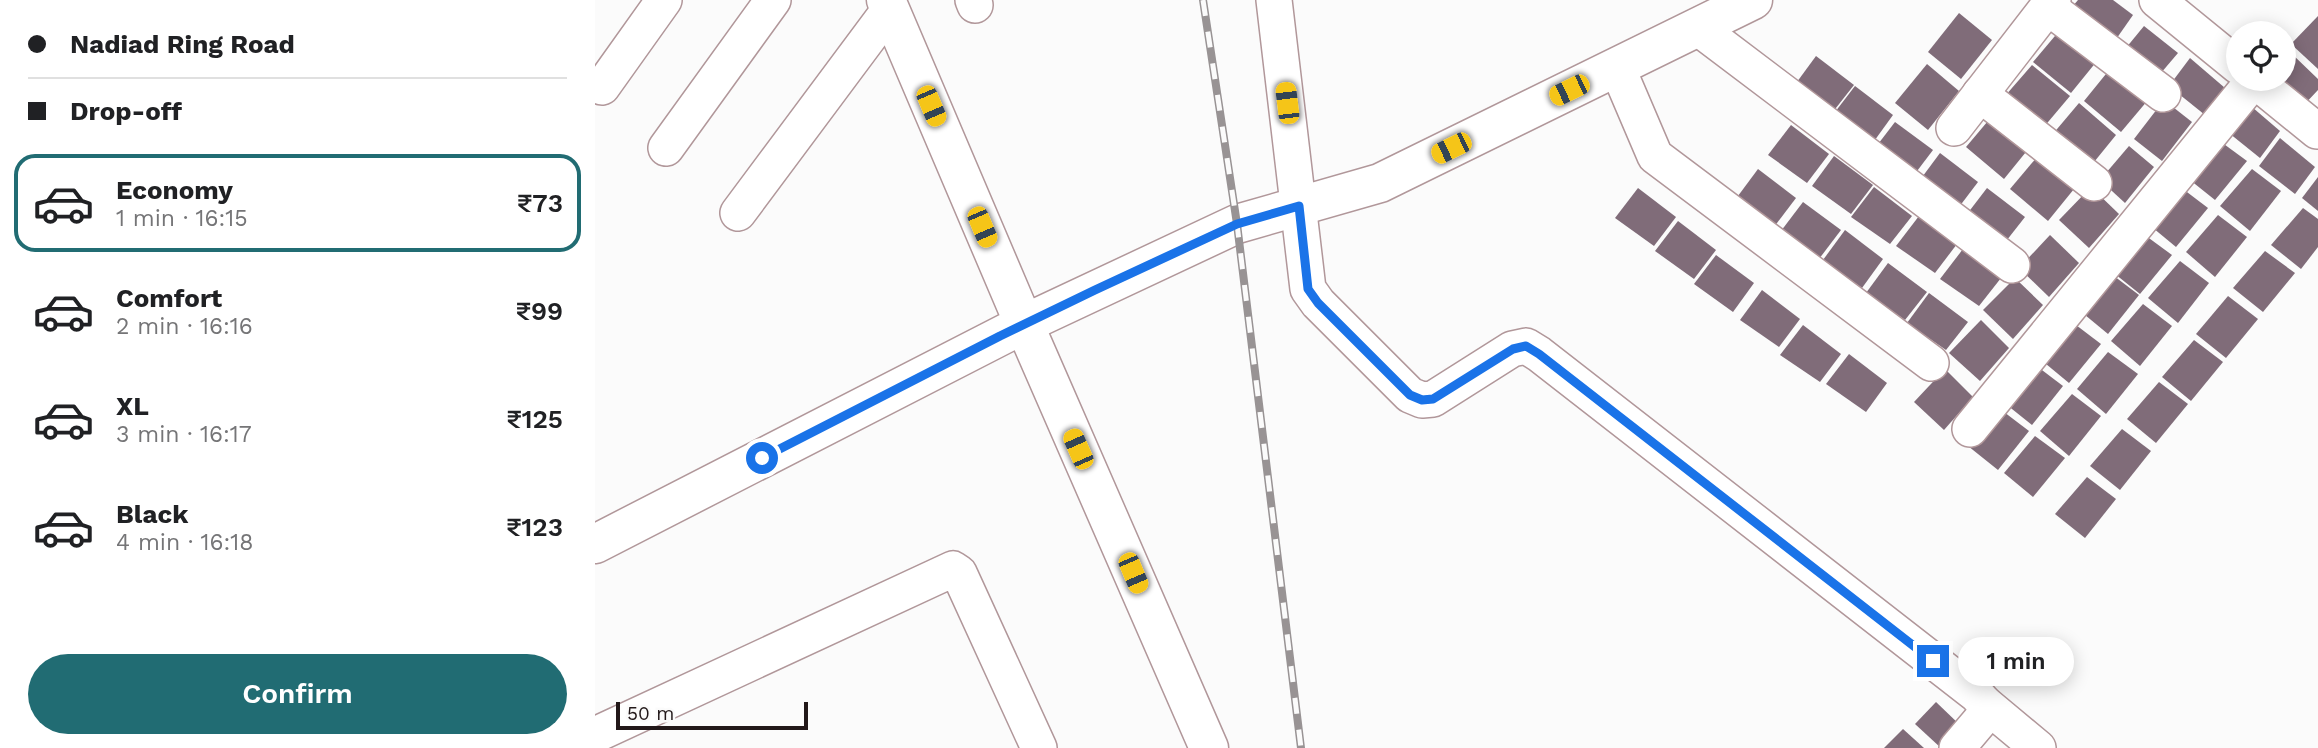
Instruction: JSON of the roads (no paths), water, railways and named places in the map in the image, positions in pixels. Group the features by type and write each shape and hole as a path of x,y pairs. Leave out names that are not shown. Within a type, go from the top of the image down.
{"main road":[{"path":"595,544 1024,324 1237,224 1380,183 1753,0"},
{"path":"888,5 1209,748"}],"street":[{"path":"602,87 664,0"},
{"path":"666,148 773,0"},
{"path":"1274,0 1308,289 1318,303 1410,395 1422,400 1433,399 1513,349 1526,346 1977,695 1984,704 2038,748"},
{"path":"2157,0 2226,56"},
{"path":"1954,128 2051,4 2163,94"},
{"path":"739,214 888,5"},
{"path":"1697,27 2012,265"},
{"path":"1617,66 1655,156 1931,363"},
{"path":"1971,429 2244,91"},
{"path":"2269,91 2317,131"},
{"path":"1980,94 2094,183"},
{"path":"595,735 953,569 959,573 1039,748"},
{"path":"1957,748 1985,715 1984,704"}],"railway":[{"path":"1203,0 1237,224 1301,748"}]}
